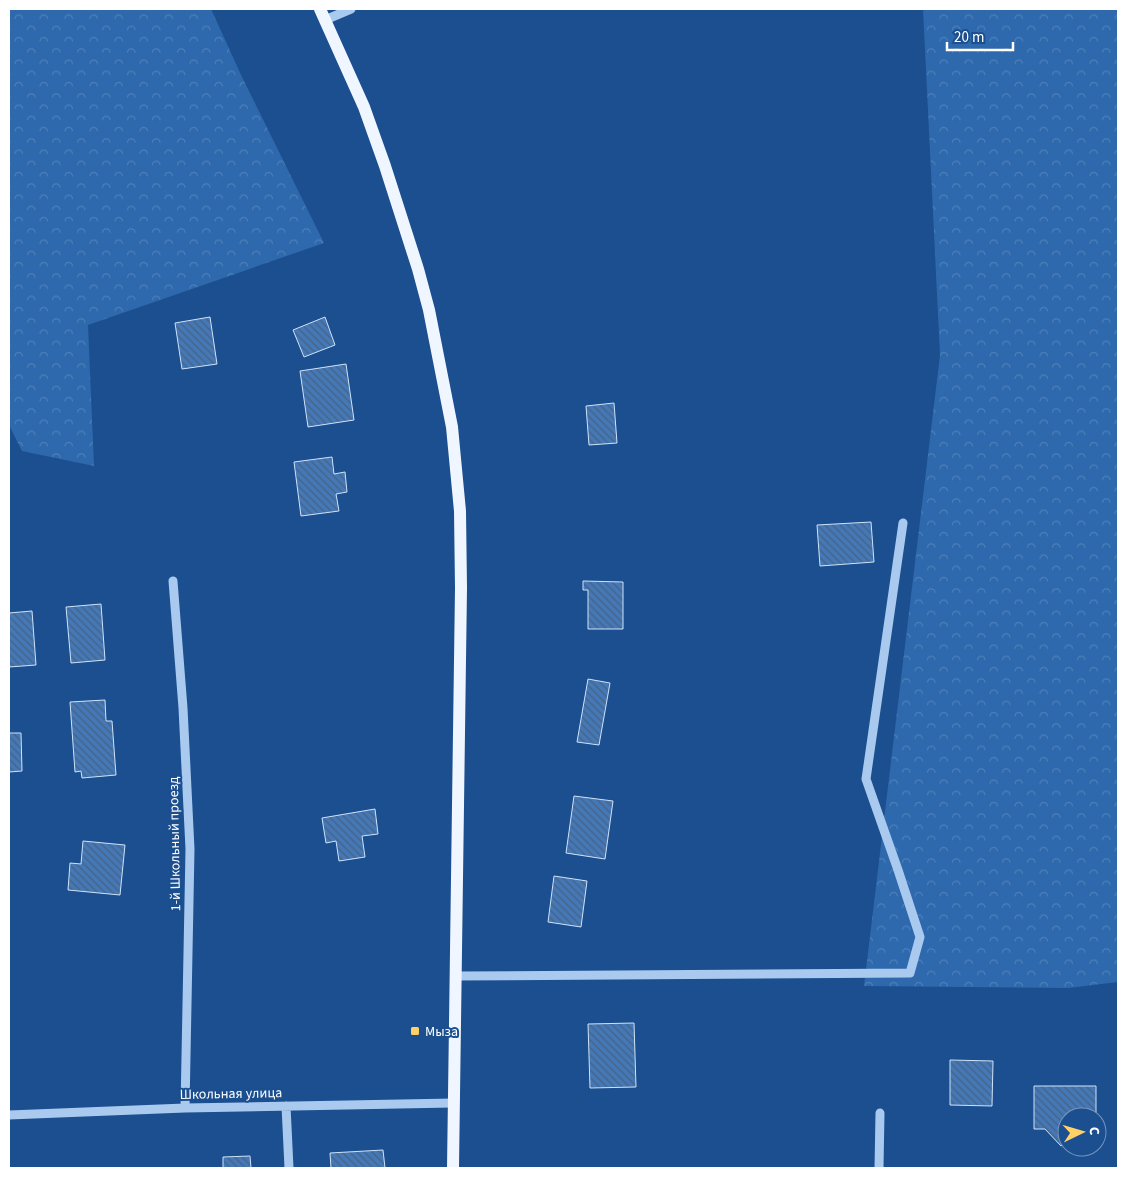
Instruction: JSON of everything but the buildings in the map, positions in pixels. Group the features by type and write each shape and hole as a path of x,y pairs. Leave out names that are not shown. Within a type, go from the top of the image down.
{"main road":[{"path":"323,14 364,107 418,269 452,428 460,511 461,588 453,1168"}],"street":[{"path":"323,14 352,9"},
{"path":"456,976 910,973 920,937 866,779 904,523"},
{"name":"1-й Школьный проезд","path":"173,581 183,708 190,849 185,1108"},
{"name":"Школьная улица","path":"9,1115 185,1108 453,1103"},
{"path":"286,1106 289,1168"},
{"path":"879,1168 880,1113"}],"green space":[{"path":"9,9 211,9 242,77 324,243 88,325 94,466 22,451 9,425"},
{"path":"923,9 1118,9 1118,982 1068,988 864,986 940,355"}],"place":[{"name":"Мыза","path":"415,1031"}]}
